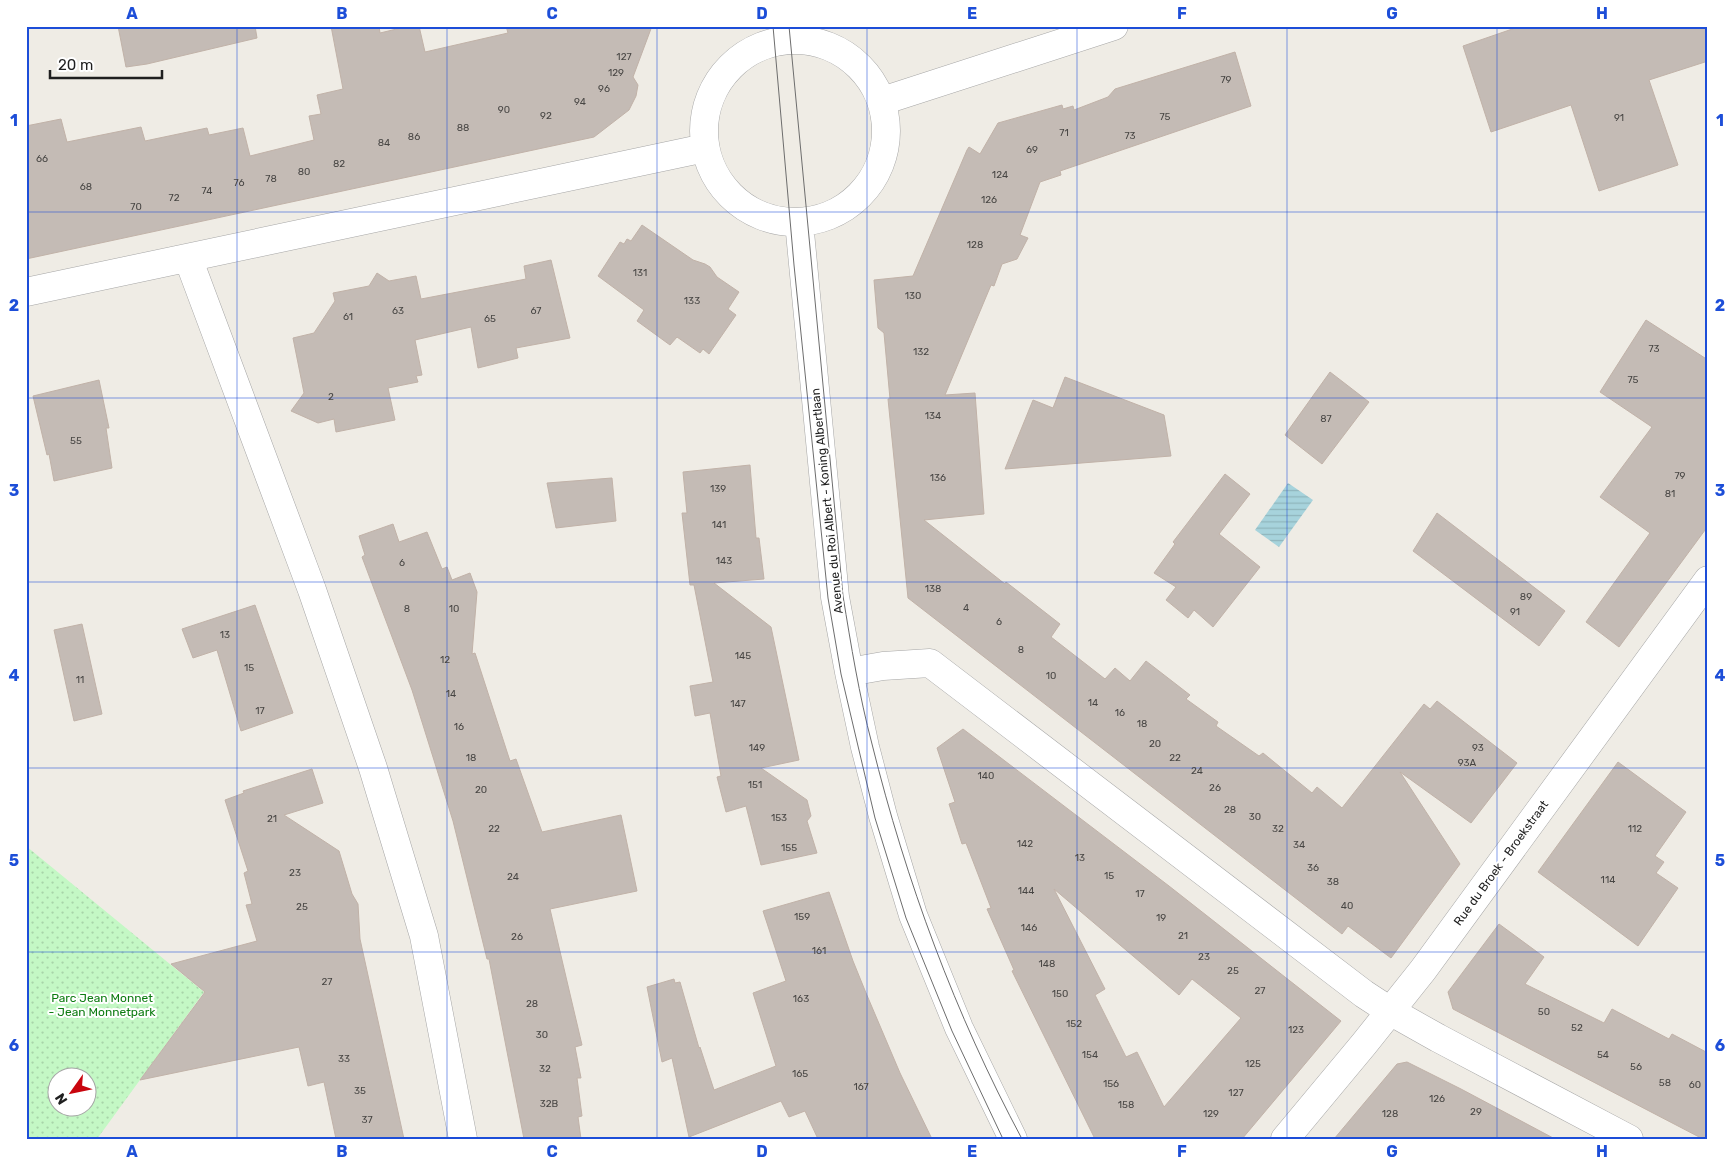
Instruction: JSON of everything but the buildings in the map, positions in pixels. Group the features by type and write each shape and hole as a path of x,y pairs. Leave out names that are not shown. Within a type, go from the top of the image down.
{"street":[{"path":"882,101 1114,26"},
{"path":"782,33 790,39 822,43 854,61 874,85 882,101 886,125 884,155 865,191 833,214 799,222 764,217 735,200 716,177 704,136 707,108 723,74 750,51 782,33"},
{"path":"26,292 706,148"},
{"name":"Avenue du Roi Albert - Koning Albertlaan","path":"799,222 835,597 865,746 883,816 913,915 959,1028 1013,1139"},
{"path":"188,258 312,590 373,768 424,936 463,1139"},
{"name":"Rue du Broek - Broekstraat","path":"1286,1139 1423,970 1708,580"},
{"path":"849,672 883,666 930,663 1348,982 1390,1011 1629,1139"}],"green space":[{"name":"Parc Jean Monnet - Jean Monnetpark","path":"26,846 204,992 97,1139 26,1139"}],"water":[{"path":"1288,483 1313,500 1279,547 1255,530"}],"tram line":[{"path":"773,26 794,265 828,598 841,674 875,818 906,918 952,1031 1003,1139"},
{"path":"789,26 843,596 859,689 885,795 900,846 935,946 975,1044 1022,1139"}]}
